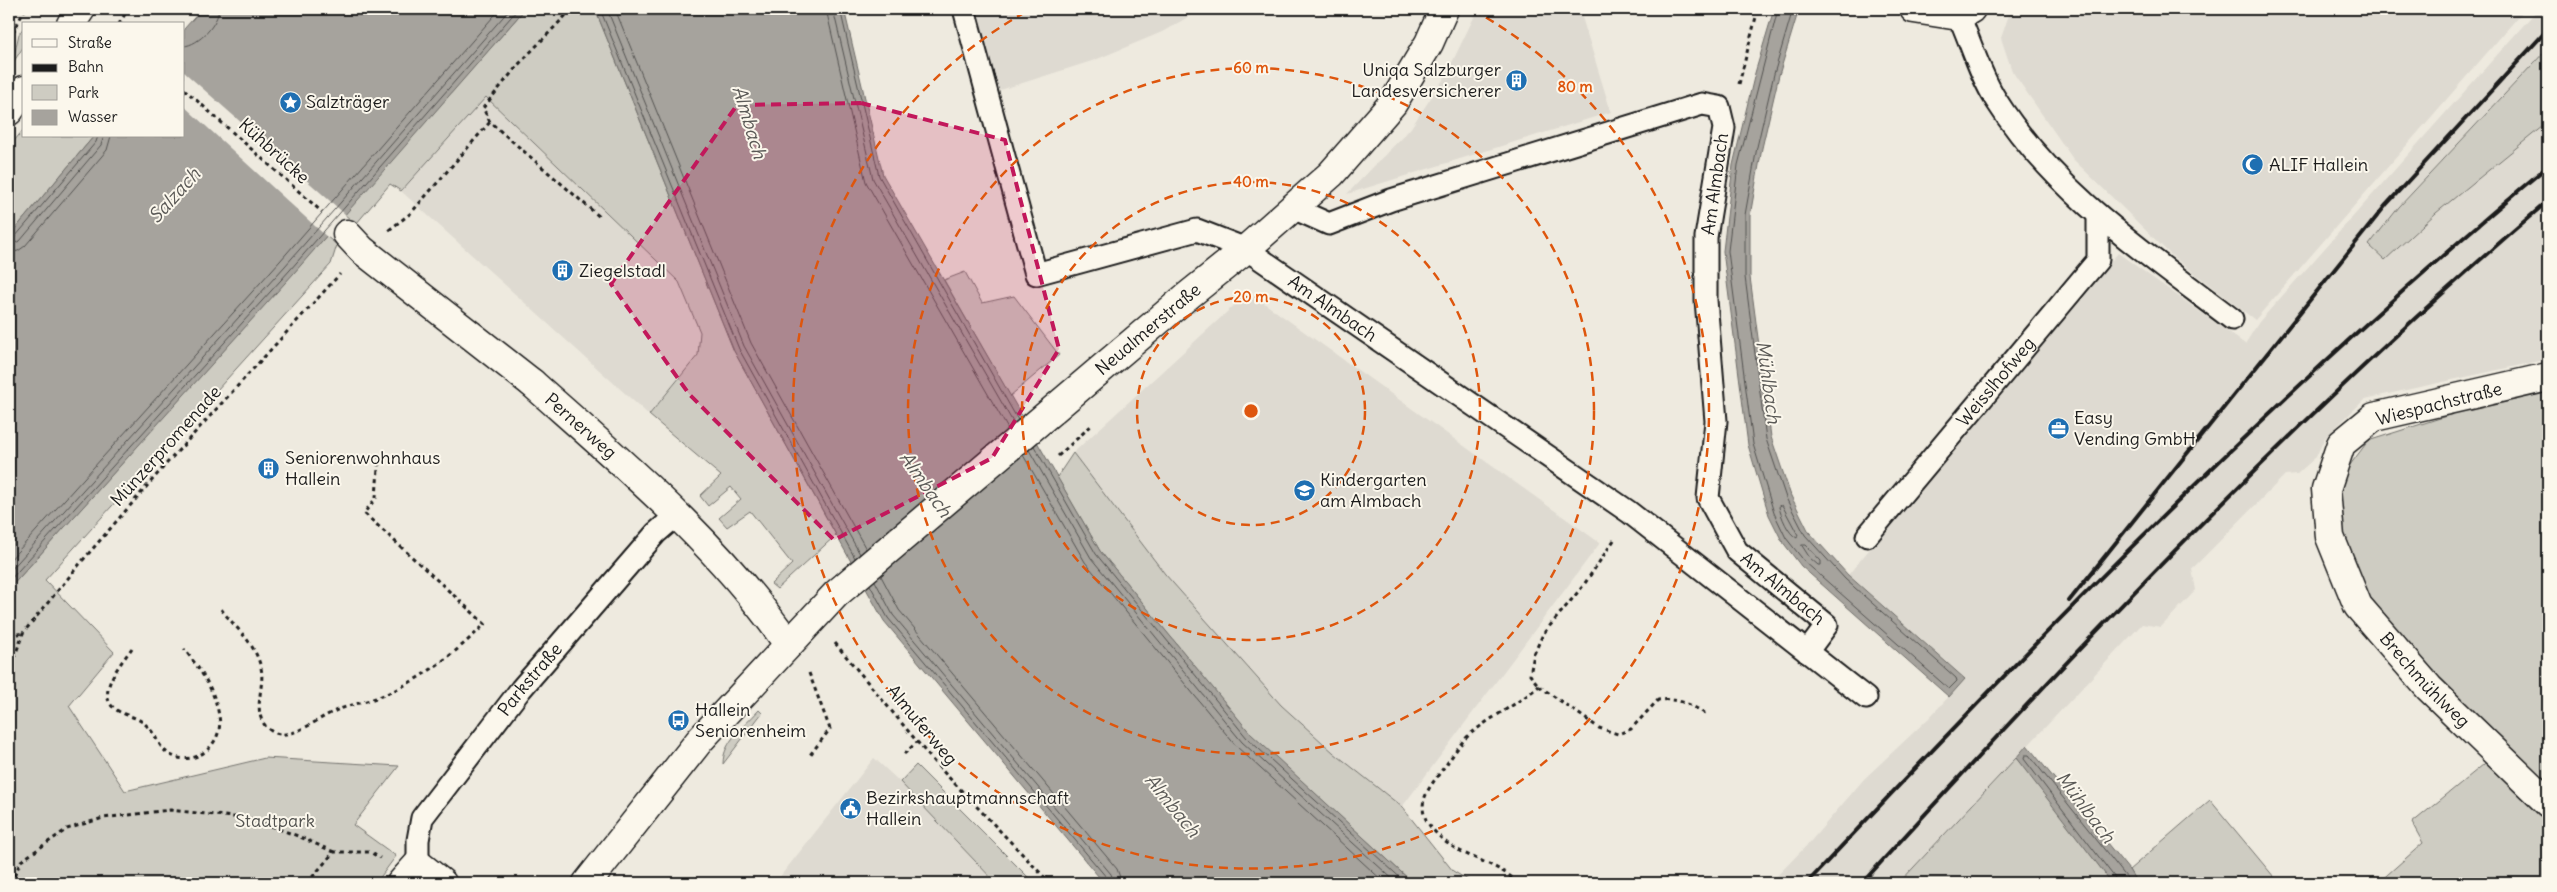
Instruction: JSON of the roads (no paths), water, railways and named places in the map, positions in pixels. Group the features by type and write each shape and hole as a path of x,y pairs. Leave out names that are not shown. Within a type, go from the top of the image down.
{"street":[{"path":"72,22 81,9"},
{"name":"Neualmerstraße","path":"587,883 700,740 836,594 1185,298 1246,249 1331,174 1393,103 1429,43 1444,9"},
{"path":"1914,9 1965,12"},
{"path":"9,111 22,93"},
{"name":"Pernerweg","path":"355,242 532,383 678,514 763,608 788,644"},
{"name":"Wiespachstraße","path":"2330,537 2326,489 2341,444 2374,417 2548,378"},
{"name":"Brechmühlweg","path":"2330,537 2358,606 2429,688 2548,803"},
{"path":"408,875 442,883"}],"lane":[{"name":"Am Almbach","path":"964,9 1036,274 1197,230 1246,249 1629,512 1866,698"},
{"path":"1965,12 2000,105 2025,141 2098,217 2232,319"},
{"name":"Am Almbach","path":"1293,208 1329,224 1391,200 1702,104 1719,107 1724,128 1706,237 1706,300 1716,421 1708,498 1737,551 1827,625 1806,652"},
{"name":"Weisslhofweg","path":"1867,536 2098,260 2098,217"},
{"name":"Parkstraße","path":"408,875 422,818 521,689 656,533 678,514"}],"water":[{"name":"Salzach","path":"202,9 525,9 294,273 9,589 9,236 92,138 185,138 185,28"},
{"name":"Almbach","path":"595,9 844,9 883,175 1100,551 1251,734 1413,883 1104,883 884,621 734,351"},
{"path":"1774,9 1799,9 1779,75 1762,148 1750,216 1750,277 1771,437 1791,496 1809,532 1848,575 1965,679 1949,697 1801,566 1782,541 1769,515 1748,445 1723,251 1733,165 1755,73"},
{"path":"2027,745 2129,870 2137,883 2112,883 2016,758"}],"railway":[{"path":"2069,601 2386,205 2548,29"},
{"path":"1807,883 1895,789 2075,604 2259,423 2353,336 2548,166"},
{"path":"1862,883 2026,705 2194,531 2368,362 2548,201"}],"place":[{"name":"Uniqa Salzburger Landesversicherer","path":"1517,80"},
{"name":"Salzträger","path":"290,102"},
{"name":"ALIF Hallein","path":"2253,165"},
{"name":"Ziegelstadl","path":"563,271"},
{"name":"Easy Vending GmbH","path":"2058,428"},
{"name":"Seniorenwohnhaus Hallein","path":"269,468"},
{"name":"Kindergarten am Almbach","path":"1304,490"},
{"name":"Hallein Seniorenheim","path":"679,720"},
{"name":"Bezirkshauptmannschaft Hallein","path":"850,808"}],"water label":[{"name":"Mühlbach","path":"1769,382"},
{"name":"Mühlbach","path":"2086,807"}],"park label":[{"name":"Stadtpark","path":"275,821"}]}
